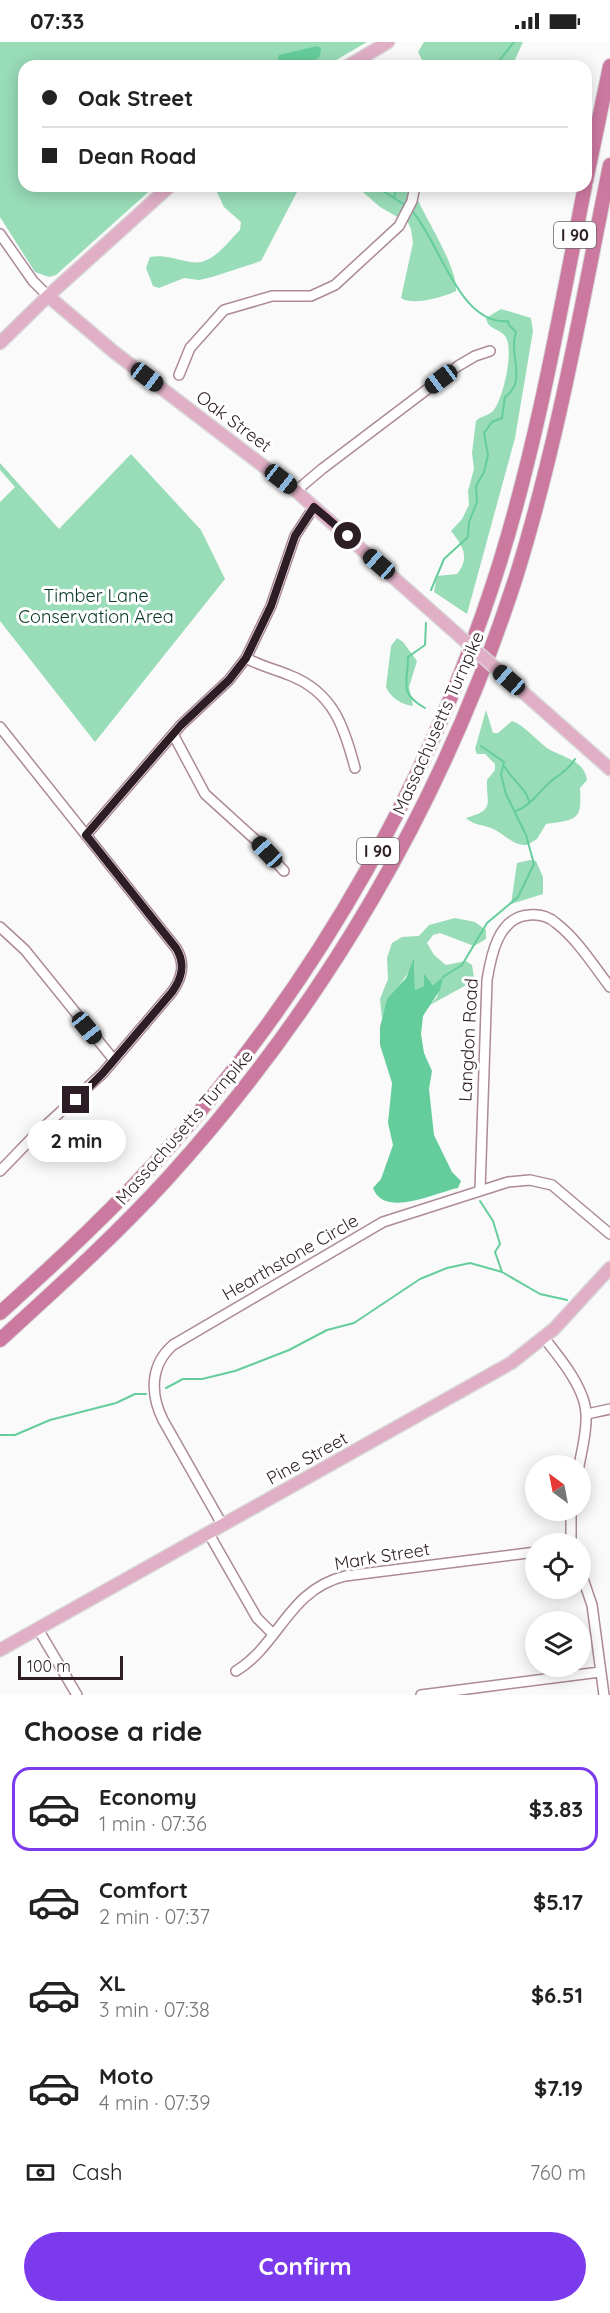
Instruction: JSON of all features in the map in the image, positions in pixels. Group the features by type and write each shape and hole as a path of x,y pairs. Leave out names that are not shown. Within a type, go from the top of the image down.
{"highway":[{"path":"592,152 610,66"},
{"name":"Massachusetts Turnpike","path":"0,1340 111,1237 165,1181 233,1102 296,1019 340,954 417,819 481,676 528,536 558,418 610,165"},
{"name":"Massachusetts Turnpike","path":"0,1313 102,1218 166,1150 223,1083 285,1001 323,943 392,824 457,683 503,553 534,436 584,192"}],"main road":[{"path":"359,60 388,42"},
{"path":"0,344 48,296 163,192"},
{"name":"Oak Street","path":"48,296 114,352 296,491 610,769"},
{"name":"Pine Street","path":"0,1650 505,1367 544,1338 610,1268"}],"street":[{"path":"179,375 190,348 224,310 264,297 303,297 327,290 343,279 399,226 414,192"},
{"path":"0,234 29,276 48,296"},
{"path":"296,491 458,366 490,351"},
{"path":"86,835 173,734 229,680 246,658 271,606 295,536 314,507"},
{"path":"246,658 296,678 324,695 342,724 355,768"},
{"path":"0,727 176,948 183,965 179,981 172,992 114,1060 86,1090 32,1138 0,1171"},
{"path":"173,734 205,794 259,843 284,871"},
{"name":"Langdon Road","path":"480,1190 486,980 503,930 524,916 550,919 568,935 610,987"},
{"path":"0,927 25,950 114,1060"},
{"name":"Hearthstone Circle","path":"223,1526 158,1411 153,1382 163,1355 182,1339 377,1225 513,1180 545,1182 564,1193 610,1234"},
{"path":"544,1338 578,1388 586,1414 580,1455"},
{"path":"586,1414 610,1409"},
{"path":"209,1534 257,1618 272,1633"},
{"name":"Mark Street","path":"236,1671 247,1664 301,1599 328,1581 525,1554"},
{"path":"590,1599 604,1695"},
{"path":"39,1629 77,1695"},
{"path":"420,1695 600,1672"}],"green space":[{"path":"0,42 367,42 336,60 18,60 18,192 148,192 56,275 49,277 35,272 0,217"},
{"path":"424,42 523,42 515,60 422,60 418,52"},
{"path":"217,192 297,192 261,261 212,277 199,280 184,278 159,288 153,286 146,268 150,257 201,262 217,253 240,230 241,222 224,207"},
{"path":"363,192 414,192 451,267 456,291 421,301 401,298 413,243 411,229 408,223 380,207"},
{"path":"501,309 531,318 533,331 515,438 467,614 434,592 437,576 457,574 464,562 459,541 451,531 462,519 469,505 468,491 474,469 472,453 476,421 492,412 504,387 509,352 508,342 503,333 489,325 486,318"},
{"name":"Timber Lane Conservation Area","path":"131,454 201,530 225,579 95,742 0,621 0,502 15,487 0,470 0,463 59,529"},
{"path":"397,638 403,642 417,661 409,687 413,706 397,700 386,687 391,646"},
{"path":"486,710 493,733 498,733 512,721 517,723 547,748 577,763 585,773 587,780 580,788 578,813 571,819 546,824 537,839 527,845 517,843 493,829 466,818 486,808 487,780 495,770 495,764 485,754 477,754 475,749"},
{"path":"536,861 543,877 543,894 511,904 517,863"},
{"path":"455,918 475,922 486,930 486,939 474,946 440,933 433,935 427,943 434,955 446,965 466,961 472,965 474,977 470,983 430,1005 437,997 442,978 434,985 424,977 425,986 415,990 414,960 388,1002 382,1019 380,999 388,979 387,958 392,943 402,937 419,936 429,925"}],"shaded area":[{"path":"317,46 321,48 320,56 316,60 278,60 279,55"},
{"path":"414,958 415,990 424,986 424,974 433,985 443,977 440,990 423,1016 421,1034 424,1053 432,1071 429,1089 434,1135 452,1172 461,1181 458,1188 399,1203 388,1202 379,1197 373,1188 381,1179 393,1145 388,1123 392,1083 380,1045 380,1027 387,999 406,978"}],"waterway":[{"path":"500,60 514,42"},
{"path":"384,192 405,205"},
{"path":"394,197 396,192"},
{"path":"412,211 422,224 463,296 476,310 491,319 508,321 516,332 514,341 515,383 512,391 505,397 502,418 492,422 484,433 488,455 484,472 476,486 477,502 469,522 468,537 444,559 431,590"},
{"path":"425,708 411,697 406,681 408,657 425,645 426,623"},
{"path":"443,977 462,965 487,923 518,897 534,864 526,835 506,794 501,775 504,762 481,746"},
{"path":"516,811 529,804 575,759"},
{"path":"505,767 526,794 529,803"},
{"path":"480,1201 493,1221 500,1244 495,1252 502,1272 540,1294 567,1300"},
{"path":"166,1388 183,1379 202,1379 235,1371 289,1350 327,1330 354,1323 420,1279 447,1268 470,1263 502,1272"},
{"path":"0,1435 15,1435 50,1420 116,1403 135,1394 146,1394"}],"route":[{"path":"76,1100 103,1073 172,992 179,981 183,965 176,948 86,835 181,725 229,680 251,651 271,606 295,536 314,507 348,536"}]}
